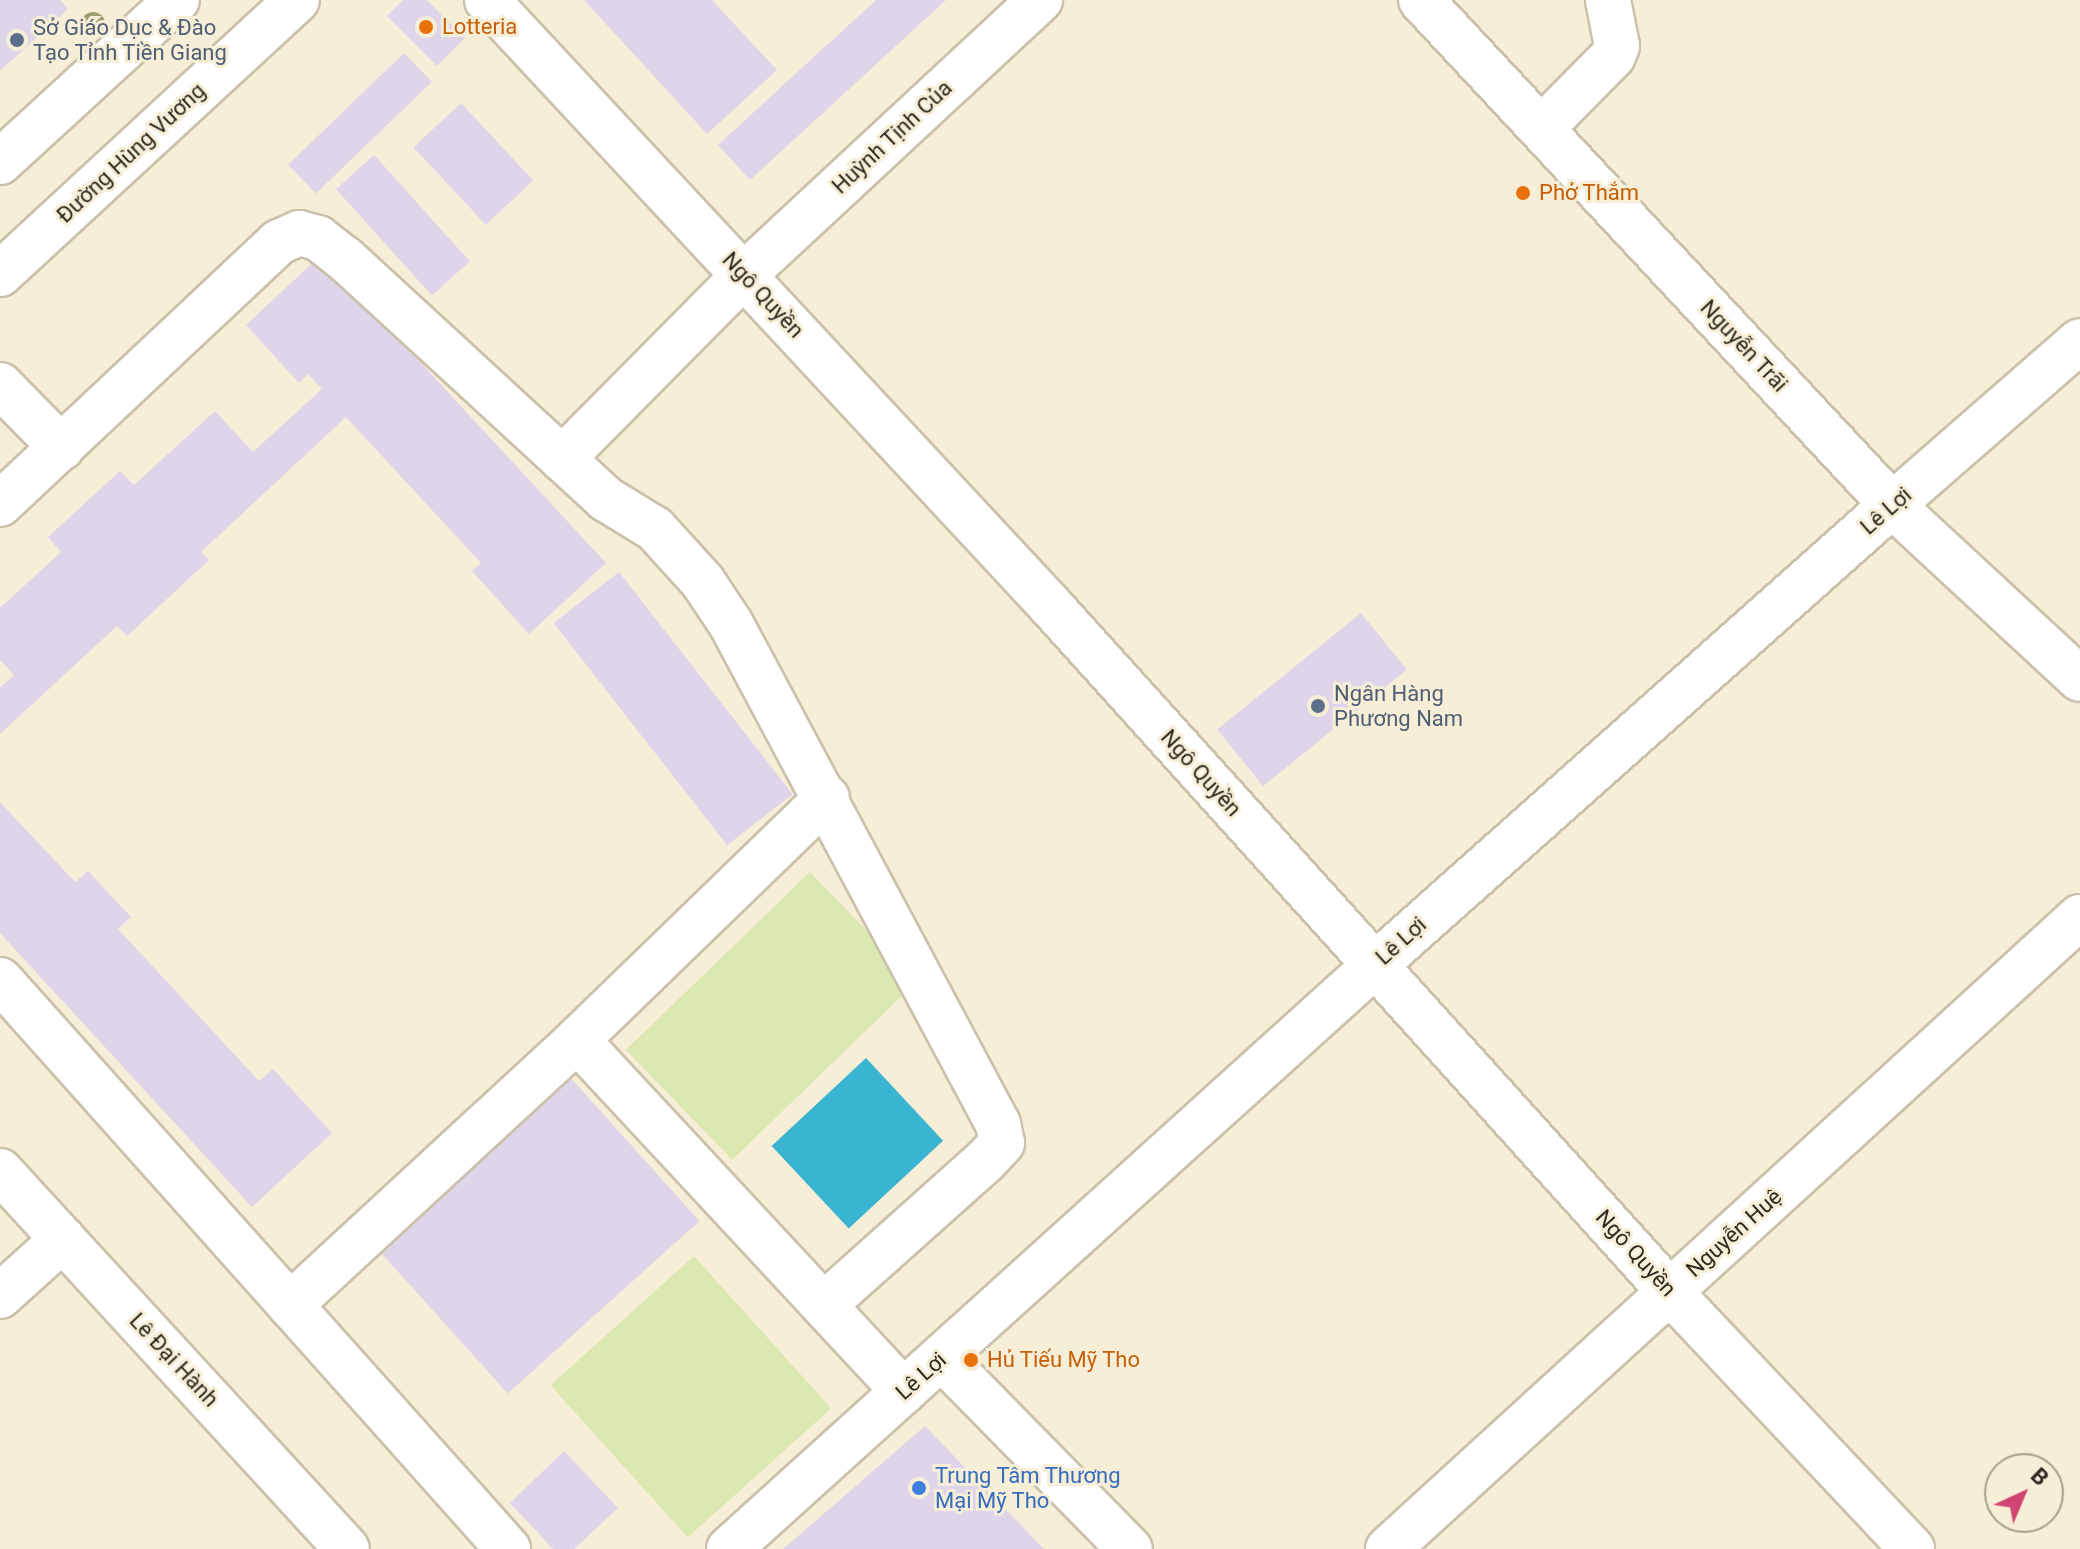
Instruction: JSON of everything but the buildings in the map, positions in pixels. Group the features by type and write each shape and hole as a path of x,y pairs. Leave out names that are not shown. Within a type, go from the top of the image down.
{"street":[{"path":"0,162 177,0"},
{"name":"Đường Hùng Vương","path":"0,274 297,0"},
{"name":"Ngô Quyền","path":"487,0 745,274 1670,1292 1912,1549"},
{"name":"Huỳnh Tịnh Của","path":"562,459 745,274 1040,0"},
{"name":"Nguyễn Trãi","path":"1421,0 1892,505 2080,679"},
{"path":"1542,128 1613,56 1617,46 1608,0"},
{"path":"0,504 279,242 299,233 318,238 344,258 606,499 655,529 703,582 731,624 827,798 998,1124 1002,1143 824,1305"},
{"name":"Lê Lợi","path":"729,1549 1375,965 2080,341"},
{"path":"0,385 62,448"},
{"path":"290,1305 577,1040 827,798"},
{"name":"Nguyễn Huệ","path":"1388,1549 2080,917"},
{"path":"0,980 508,1549"},
{"path":"577,1040 904,1392"},
{"name":"Lê Đại Hành","path":"0,1171 347,1549"},
{"path":"0,1296 63,1239"},
{"path":"942,1358 1130,1549"}],"green space":[{"path":"810,872 916,982 732,1160 626,1050"},
{"path":"694,1256 831,1408 688,1537 551,1385"}],"water":[{"path":"866,1058 943,1141 849,1229 772,1146"}],"place":[{"name":"Lotteria","path":"426,27"},
{"name":"Sở Giáo Dục & Đào Tạo Tỉnh Tiền Giang","path":"17,40"},
{"name":"Phở Thắm","path":"1523,193"},
{"name":"Ngân Hàng Phương Nam","path":"1318,706"},
{"name":"Hủ Tiếu Mỹ Tho","path":"971,1360"},
{"name":"Trung Tâm Thương Mại Mỹ Tho","path":"919,1488"}]}
